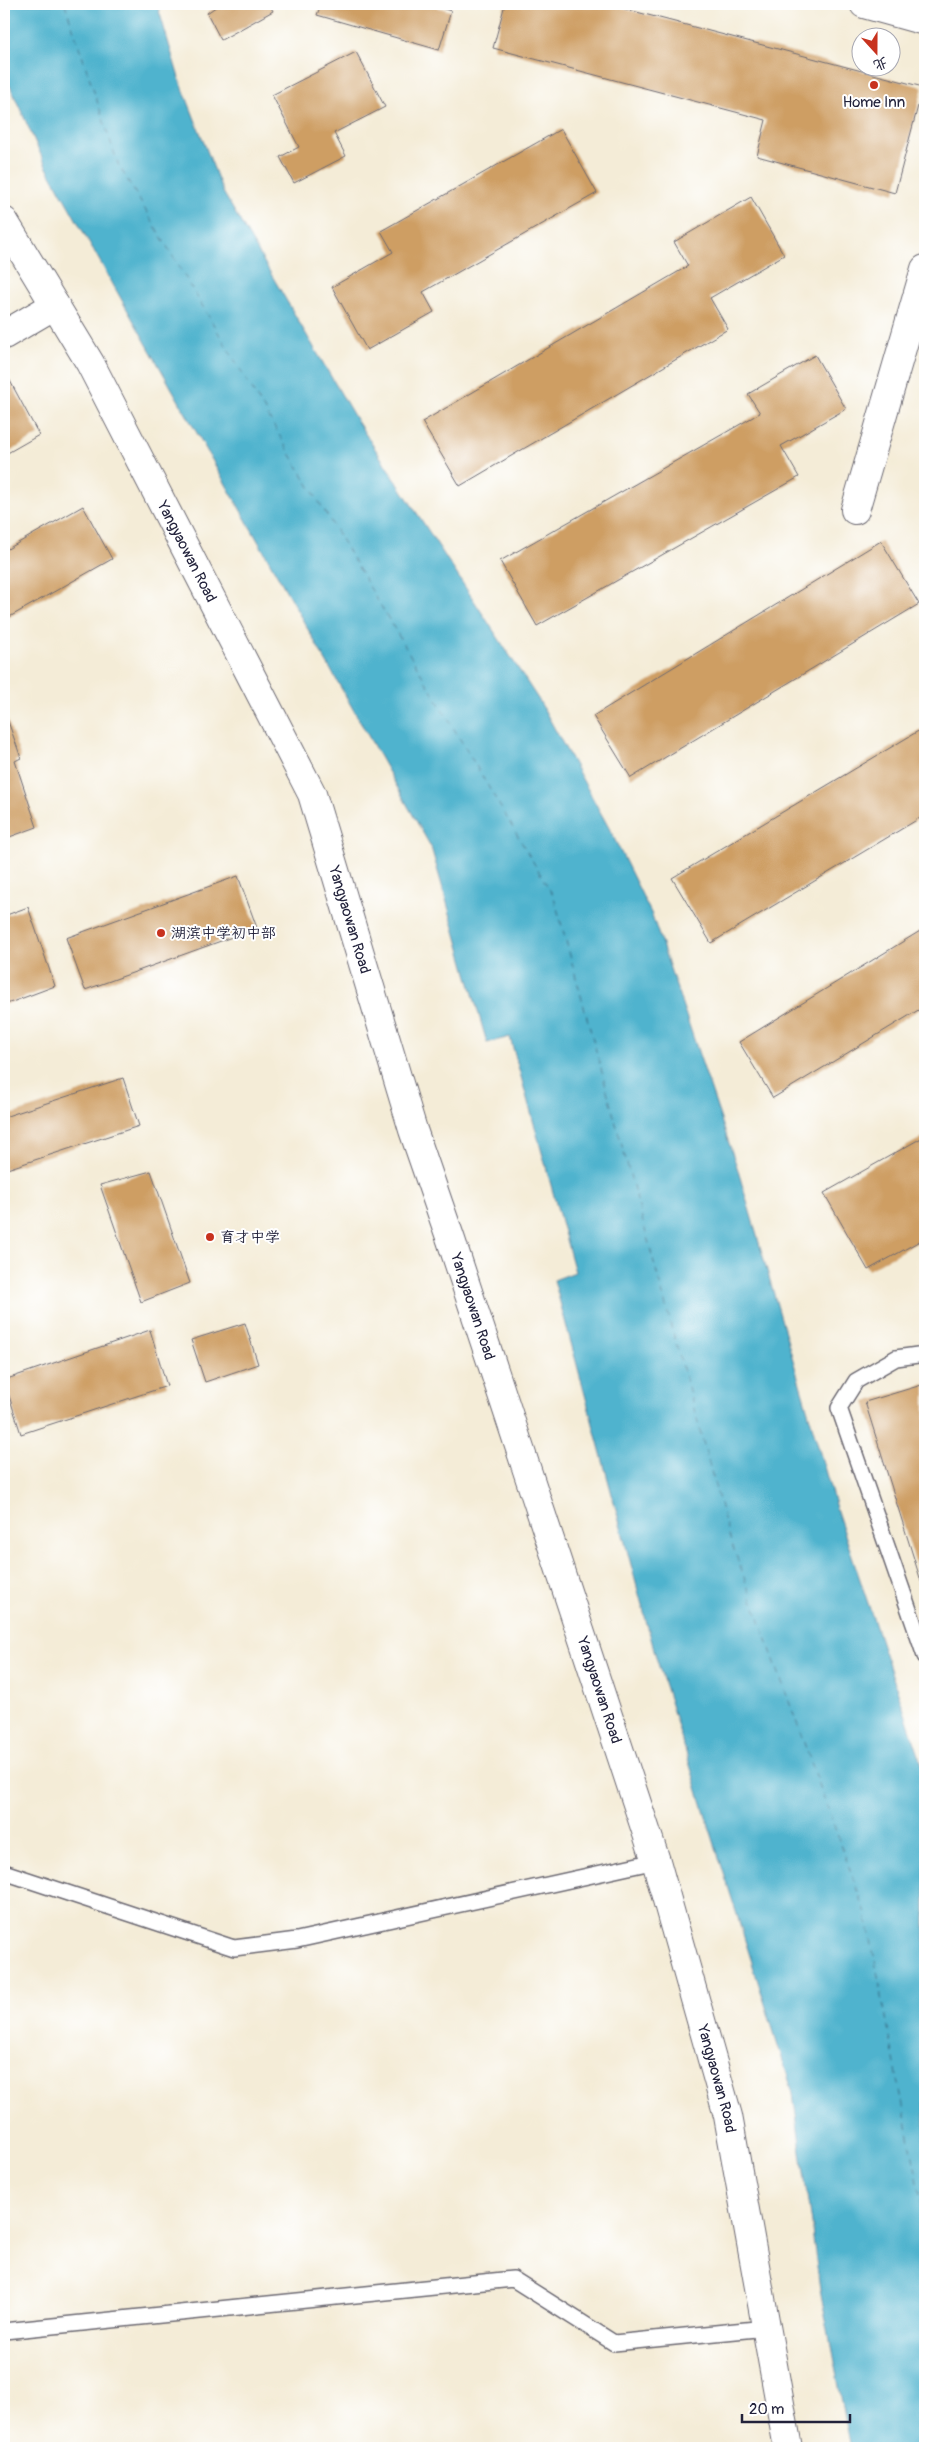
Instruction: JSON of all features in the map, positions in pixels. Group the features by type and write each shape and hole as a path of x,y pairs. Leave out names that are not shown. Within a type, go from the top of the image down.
{"street":[{"path":"864,4 925,21"},
{"name":"Yangyaowan Road","path":"4,221 90,363 312,794 413,1130 656,1861 728,2116 788,2448"},
{"path":"856,510 925,269"},
{"path":"4,335 55,305"}],"lane":[{"path":"925,1354 896,1358 856,1381 839,1408 925,1656"},
{"path":"4,1872 234,1948 297,1940 656,1861"},
{"path":"4,2331 513,2279 614,2343 766,2328"}],"water":[{"path":"4,4 157,4 179,78 223,192 357,421 540,702 609,828 652,915 737,1167 836,1508 925,1773 925,2448 851,2448 820,2289 793,2093 656,1657 554,1280 575,1272 510,1037 487,1043 431,847 46,166 4,73"}],"building":[{"path":"220,4 269,4 273,11 221,40 207,13"},
{"path":"321,4 435,4 434,6 451,11 439,50 317,15"},
{"path":"505,4 606,4 852,68 852,78 889,78 923,87 895,193 757,156 766,120 493,48"},
{"path":"356,52 385,107 334,133 346,156 294,183 280,157 299,147 272,95"},
{"path":"561,129 597,193 423,292 434,312 367,350 332,287 393,252 381,231"},
{"path":"751,197 784,255 710,298 728,329 460,486 422,422 688,266 674,242"},
{"path":"815,355 846,409 781,446 799,477 537,626 500,561 760,413 748,394"},
{"path":"9,379 39,435 4,455 4,382"},
{"path":"83,506 112,559 4,620 4,551"},
{"path":"881,541 919,604 631,778 593,716"},
{"path":"4,710 21,758 15,761 37,827 4,839"},
{"path":"925,727 925,815 711,943 672,878"},
{"name":"湖滨中学初中部","path":"238,876 257,928 85,990 66,938"},
{"path":"28,907 55,986 4,1005 4,916"},
{"path":"925,928 925,1006 773,1098 739,1042"},
{"path":"123,1078 139,1126 4,1170 4,1117"},
{"path":"925,1136 925,1238 868,1270 824,1193"},
{"name":"育才中学","path":"151,1171 190,1283 141,1302 100,1185"},
{"path":"245,1323 258,1364 205,1382 191,1340"},
{"path":"150,1330 167,1386 21,1434 4,1380"},
{"path":"925,1384 925,1594 865,1402"}],"ferry route":[{"path":"65,4 118,164 554,897 728,1533 866,1914 925,2219"}],"place":[{"name":"Home Inn","path":"874,85"},
{"name":"湖滨中学初中部","path":"161,933"},
{"name":"育才中学","path":"210,1237"}]}
